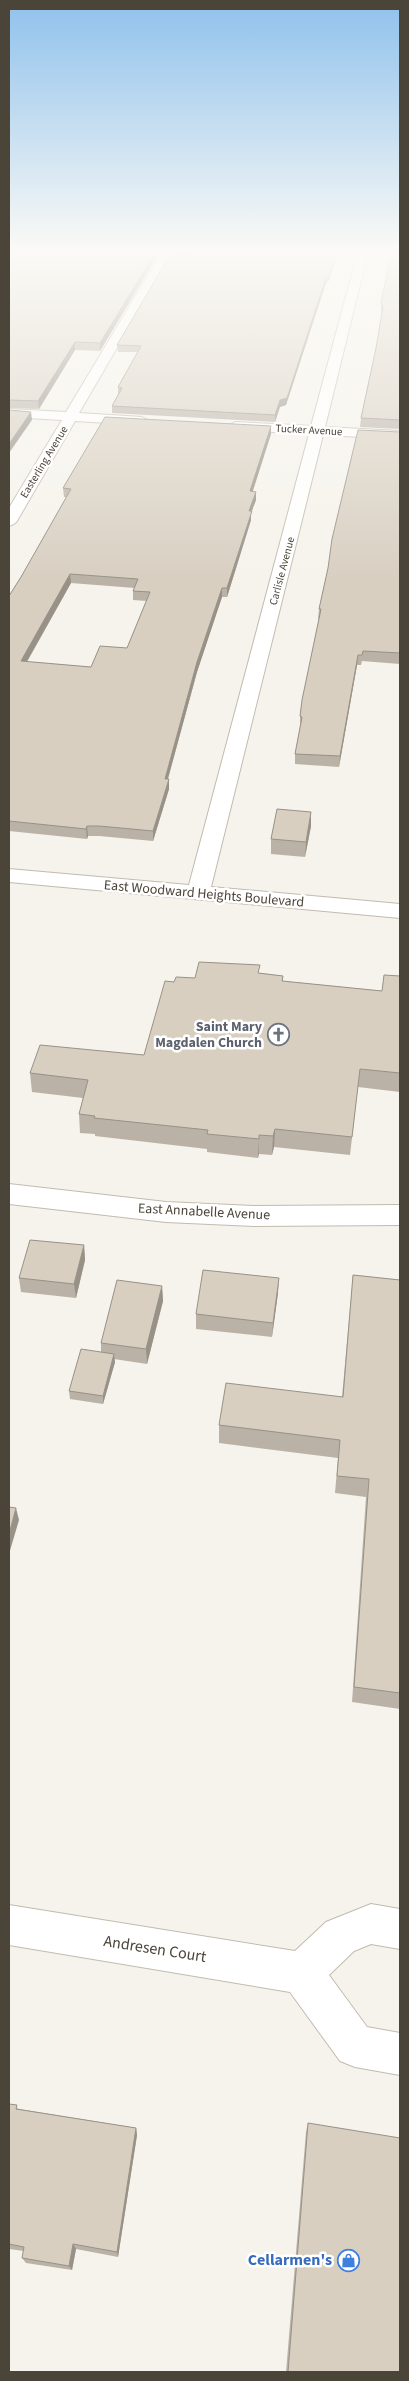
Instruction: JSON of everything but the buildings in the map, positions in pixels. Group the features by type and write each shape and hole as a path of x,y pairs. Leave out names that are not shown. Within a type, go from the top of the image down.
{"street":[{"name":"Easterling Avenue","path":"9,521 105,359"},
{"name":"Carlisle Avenue","path":"198,894 336,359"},
{"path":"9,414 156,422"},
{"name":"Tucker Avenue","path":"223,425 400,435"},
{"name":"East Woodward Heights Boulevard","path":"9,876 400,911"},
{"name":"East Annabelle Avenue","path":"9,1194 166,1212 254,1216 400,1215"},
{"path":"400,1929 371,1924 340,1936 302,1973 355,2046 400,2054"},
{"name":"Andresen Court","path":"9,1925 302,1973"}],"place":[{"name":"Saint Mary Magdalen Church","path":"278,1035"},
{"name":"Cellarmen's","path":"348,2260"}]}
